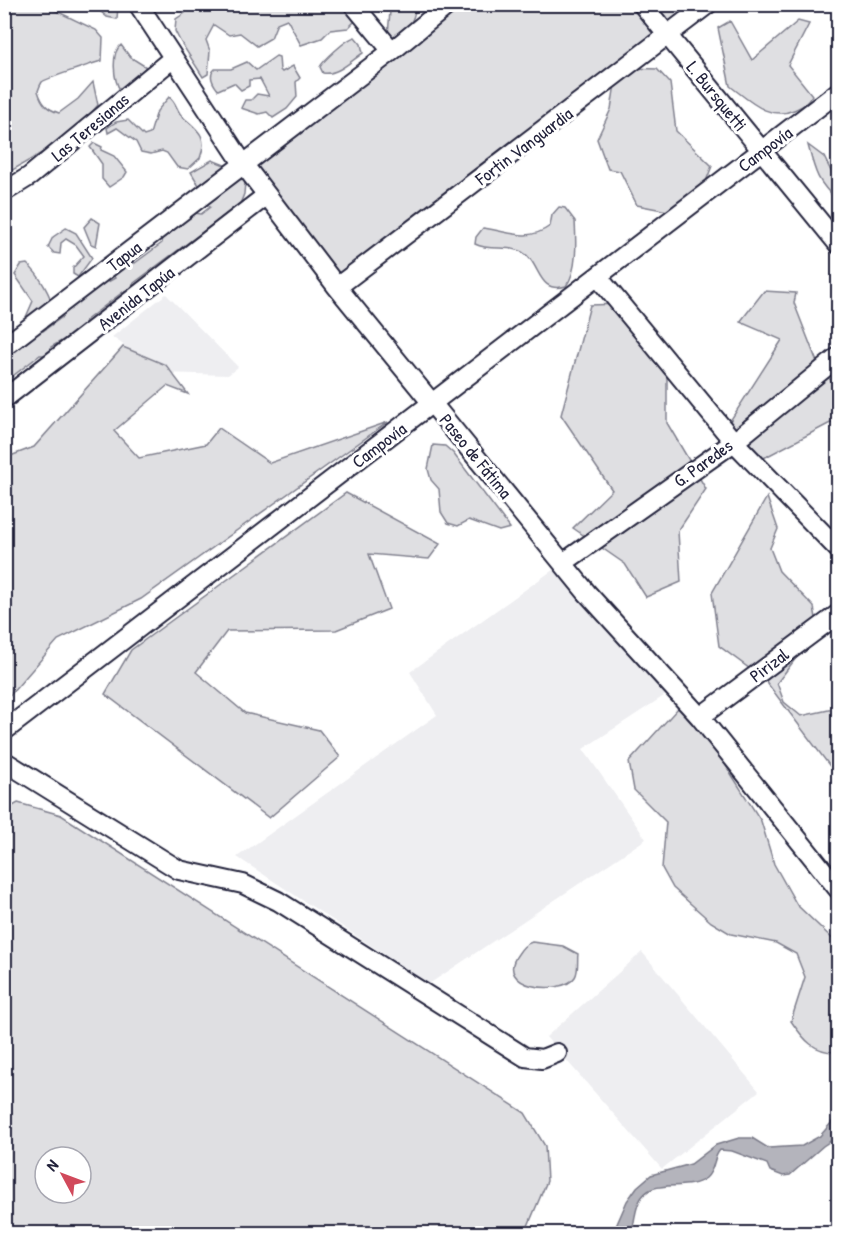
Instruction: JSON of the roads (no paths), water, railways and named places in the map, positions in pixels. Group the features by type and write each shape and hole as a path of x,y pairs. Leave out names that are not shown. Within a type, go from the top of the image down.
{"street":[{"name":"Paseo de Fátima","path":"138,4 172,59 244,165 337,287 587,593 699,717 835,878"},
{"path":"353,4 392,51"},
{"path":"244,165 449,4"},
{"name":"L. Bursquetti","path":"642,4 838,244"},
{"name":"Fortin Vanguardia","path":"337,287 669,37 708,4"},
{"name":"Las Teresianas","path":"4,192 30,176 172,59"},
{"name":"Campovía","path":"4,731 838,92"},
{"name":"Tapua","path":"4,347 244,165"},
{"name":"Avenida Tapúa","path":"4,399 267,195"},
{"path":"598,277 734,442 838,549"},
{"name":"G. Paredes","path":"563,563 734,442 838,357"},
{"name":"Pirizal","path":"699,717 838,614"},
{"path":"4,761 179,870 243,884 278,902 525,1057 542,1059 557,1053"}]}
